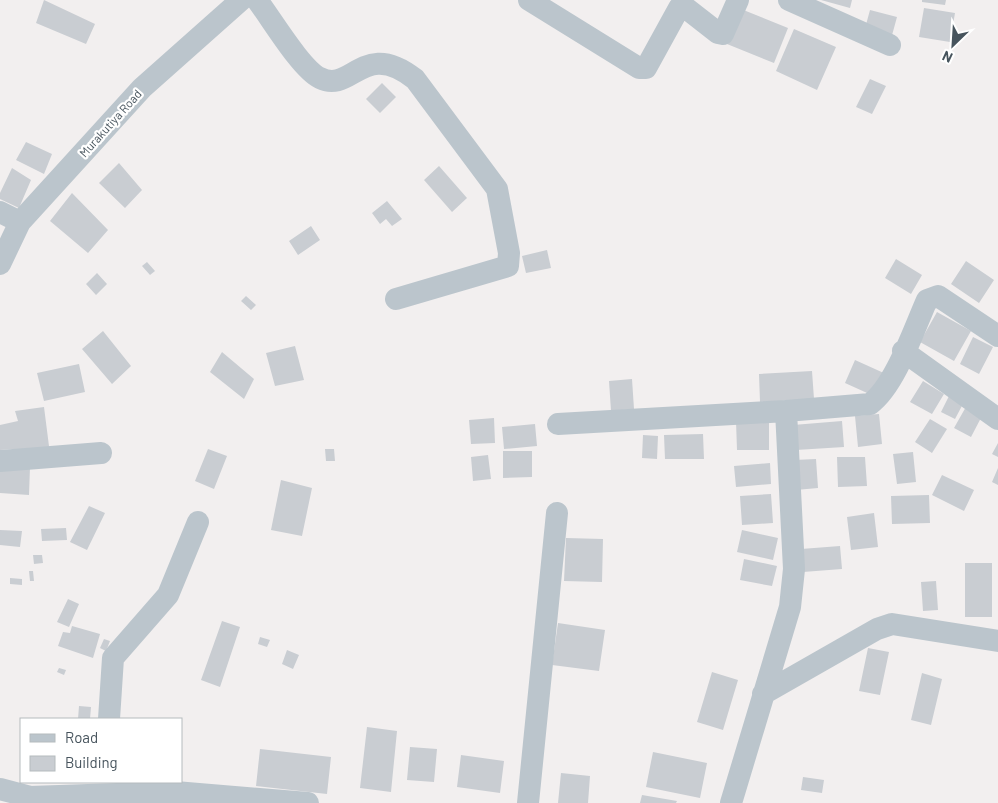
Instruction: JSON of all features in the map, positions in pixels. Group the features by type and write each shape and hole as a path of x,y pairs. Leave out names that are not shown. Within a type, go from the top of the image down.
{"street":[{"path":"244,0 308,70 320,79 342,80 356,70 376,63 388,63 402,69 415,79 497,189 509,253 508,266 396,299"},
{"name":"Murakutiya Road","path":"0,264 20,222 142,88 244,0"},
{"path":"529,0 639,68 646,68 679,8 686,8 718,33 723,34 738,0"},
{"path":"788,0 890,45"},
{"path":"0,212 20,222"},
{"path":"558,424 786,411 870,404 880,397 889,383 927,300 938,296 998,336"},
{"path":"904,351 998,419"},
{"path":"731,803 790,607 794,568 786,411"},
{"path":"0,461 100,453"},
{"path":"528,803 557,513"},
{"path":"109,718 113,658 168,595 198,522"},
{"path":"763,694 877,629 892,624 998,641"},
{"path":"0,789 30,797 105,788 308,803"}],"building":[{"path":"44,0 95,24 86,44 36,23"},
{"path":"821,0 852,0 850,8"},
{"path":"922,0 946,0 945,5 922,2"},
{"path":"924,8 955,13 950,42 919,37"},
{"path":"741,9 788,28 774,63 727,44"},
{"path":"870,10 897,17 891,39 864,32"},
{"path":"794,29 836,47 817,90 776,71"},
{"path":"870,79 886,86 872,114 856,107"},
{"path":"382,83 396,97 380,113 366,99"},
{"path":"26,142 52,154 44,174 16,160"},
{"path":"119,163 142,190 125,208 99,183"},
{"path":"439,166 467,198 452,212 424,180"},
{"path":"12,168 31,180 19,208 0,199 0,193"},
{"path":"72,193 108,230 88,253 50,221"},
{"path":"387,201 402,219 392,226 386,219 380,224 372,213"},
{"path":"311,226 320,240 298,255 289,241"},
{"path":"547,250 551,268 526,273 522,256"},
{"path":"896,259 922,275 911,294 885,278"},
{"path":"966,261 994,280 979,303 951,284"},
{"path":"147,262 155,271 150,275 142,266"},
{"path":"97,273 107,284 96,295 86,284"},
{"path":"246,296 256,305 251,310 241,301"},
{"path":"937,312 971,331 954,361 920,342"},
{"path":"103,331 131,366 112,384 82,349"},
{"path":"973,337 993,347 979,374 960,364"},
{"path":"295,346 304,380 275,386 266,353"},
{"path":"222,352 254,379 244,399 210,372"},
{"path":"855,360 886,374 876,397 845,383"},
{"path":"79,364 85,392 44,401 37,373"},
{"path":"812,371 814,399 760,402 759,374"},
{"path":"632,379 634,409 611,411 609,381"},
{"path":"923,381 944,394 932,414 910,402"},
{"path":"950,394 964,402 955,419 941,412"},
{"path":"967,405 983,414 971,437 954,428"},
{"path":"44,407 50,454 15,460 13,449 0,450 0,425 18,421 15,411"},
{"path":"879,414 882,444 858,447 855,416"},
{"path":"494,418 495,443 471,444 469,420"},
{"path":"930,419 947,429 932,453 915,442"},
{"path":"736,421 769,421 769,450 737,450"},
{"path":"842,421 844,447 796,450 793,425"},
{"path":"535,424 537,446 504,449 502,427"},
{"path":"703,434 704,459 665,459 664,435"},
{"path":"643,435 658,436 657,459 642,458"},
{"path":"998,443 998,457 992,454"},
{"path":"208,449 227,456 214,489 195,481"},
{"path":"325,449 334,449 335,461 326,461"},
{"path":"503,451 532,451 532,477 503,478"},
{"path":"913,452 916,482 897,484 893,454"},
{"path":"488,455 491,479 473,481 471,457"},
{"path":"837,457 865,457 867,486 838,487"},
{"path":"816,459 818,488 796,490 794,460"},
{"path":"770,463 771,484 736,487 734,466"},
{"path":"0,465 30,467 29,495 0,493"},
{"path":"998,468 998,485 992,482"},
{"path":"942,475 974,490 964,511 932,495"},
{"path":"281,480 312,488 302,536 271,530"},
{"path":"771,494 773,523 742,525 740,496"},
{"path":"929,495 930,523 892,524 891,496"},
{"path":"89,506 105,513 87,550 70,542"},
{"path":"874,513 878,547 851,550 847,517"},
{"path":"66,528 67,540 42,541 41,529"},
{"path":"0,530 22,531 20,547 0,545"},
{"path":"742,530 778,538 773,560 737,552"},
{"path":"566,538 603,539 602,582 564,581"},
{"path":"840,546 842,569 803,572 801,549"},
{"path":"33,555 42,555 43,563 34,564"},
{"path":"744,559 777,566 772,586 740,580"},
{"path":"965,563 992,563 992,617 965,617"},
{"path":"29,571 33,571 34,581 30,581"},
{"path":"10,578 22,579 22,585 10,584"},
{"path":"936,581 938,610 923,611 921,582"},
{"path":"68,599 79,604 69,627 57,622"},
{"path":"222,621 240,627 220,687 201,680"},
{"path":"558,623 605,630 599,671 552,665"},
{"path":"72,626 100,634 93,658 58,646 63,632 70,633"},
{"path":"260,637 270,640 267,647 258,644"},
{"path":"104,639 110,641 106,651 100,648"},
{"path":"868,648 889,652 880,695 859,691"},
{"path":"287,650 299,655 293,669 282,664"},
{"path":"59,668 66,670 64,675 57,672"},
{"path":"712,672 738,680 723,730 697,722"},
{"path":"922,673 942,679 931,725 911,720"},
{"path":"79,706 91,707 90,718 78,718"},
{"path":"367,727 397,731 391,792 360,788"},
{"path":"410,747 437,749 434,782 407,780"},
{"path":"260,749 331,757 327,794 256,786"},
{"path":"653,752 707,763 700,798 646,787"},
{"path":"461,755 504,761 500,793 457,787"},
{"path":"561,773 590,776 588,803 558,803"},
{"path":"803,777 824,780 822,793 801,790"},
{"path":"642,795 677,801 676,803 640,803"}]}
